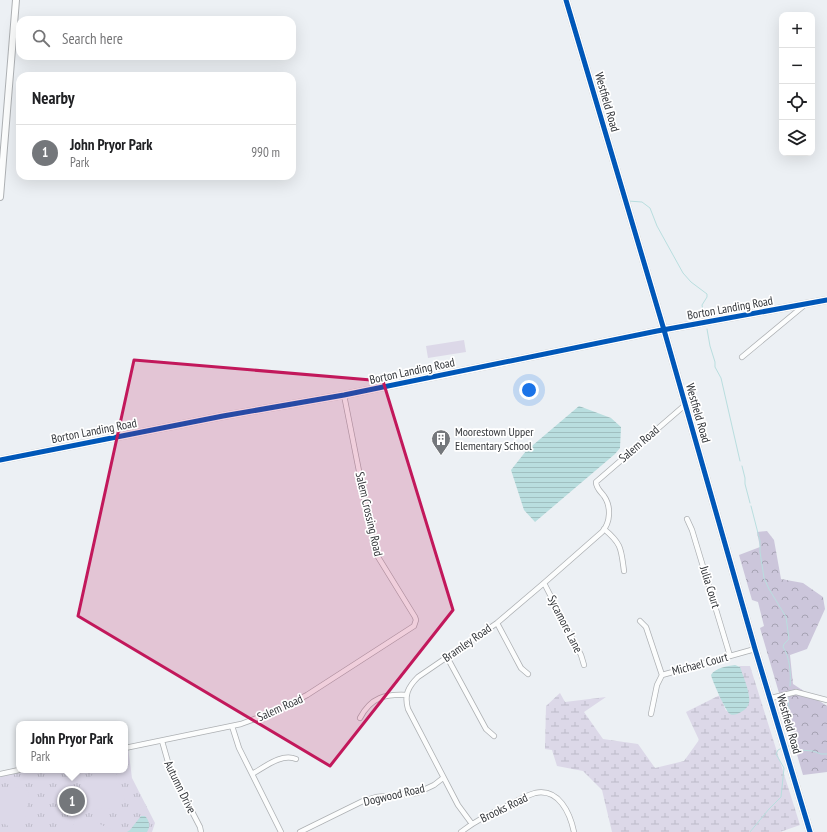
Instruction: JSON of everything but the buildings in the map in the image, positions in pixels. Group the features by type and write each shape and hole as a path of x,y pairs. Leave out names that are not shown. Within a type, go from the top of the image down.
{"main road":[{"path":"0,197 16,0"}],"street":[{"name":"Westfield Road","path":"566,0 664,330 755,649 771,698 810,832"},
{"name":"Borton Landing Road","path":"0,460 223,416 344,395 664,330 827,300"},
{"path":"742,357 807,304"},
{"name":"Salem Crossing Road","path":"344,395 375,552 415,617 415,623"},
{"name":"Salem Road","path":"604,529 608,519 608,507 606,500 596,485 598,480 685,405"},
{"name":"Julia Court","path":"687,519 692,530 730,656"},
{"path":"604,529 616,539 620,547 624,571"},
{"name":"Bramley Road","path":"407,695 410,685 418,677 497,623 604,529"},
{"name":"Sycamore Lane","path":"544,583 584,665"},
{"path":"640,621 646,627 662,674"},
{"name":"Salem Road","path":"128,747 232,726 263,716 296,702 411,628 415,623"},
{"path":"497,623 521,668 528,674"},
{"name":"Michael Court","path":"651,714 657,685 662,674 755,649"},
{"path":"447,657 486,729 494,736"},
{"path":"771,698 796,692 827,700"},
{"path":"360,718 365,709 382,697 391,694 407,695 408,709 458,805 472,824"},
{"path":"232,726 238,748 282,832"},
{"name":"Autumn Drive","path":"162,741 170,769 202,832"},
{"path":"252,774 278,760 289,756 296,759"},
{"path":"0,774 16,771"},
{"name":"Dogwood Road","path":"300,832 363,801 376,797 417,792 434,785 444,778"},
{"name":"Brooks Road","path":"461,832 472,824 527,796 541,793 553,796 563,803 568,811 574,832"}],"highlighted area":[{"path":"134,360 383,381 453,610 330,766 78,616"}],"green space":[{"path":"464,340 466,352 428,358 426,346"},
{"path":"767,531 774,540 781,579 803,583 823,597 825,609 807,649 790,655 793,684 827,706 827,772 803,775 760,628 764,626 758,602 752,600 739,555 760,547 757,532"},
{"path":"739,666 750,666 800,825 780,832 612,832 602,790 583,771 557,766 552,750 545,749 546,706 560,693 565,702 606,697 584,712 603,739 638,744 655,768 684,761 699,740 686,712 720,695 726,711 749,696"},
{"path":"128,747 132,778 155,823 152,832 0,832 0,773 16,770 16,773 128,773"},
{"path":"116,773 125,799 121,805 110,808 84,811 84,789 93,774"},
{"path":"24,787 29,793 24,830 6,825 0,821 0,788"},
{"path":"78,814 117,832 70,832"}],"water":[{"path":"579,406 611,418 621,427 620,448 615,454 535,522 524,510 511,470 526,451"},
{"path":"735,665 740,667 749,695 749,704 745,709 733,715 730,714 725,708 711,675 718,669"},
{"path":"141,816 145,816 148,819 149,828 147,832 127,832 130,830"}],"waterway":[{"path":"628,201 642,202 650,208 657,226 683,273 691,282 707,294 707,297 702,305 704,317"},
{"path":"707,329 715,367 721,378 740,461"},
{"path":"742,466 750,503"},
{"path":"751,506 760,541 764,578 786,617 789,639 783,647 790,666 790,686"},
{"path":"788,698 793,747"},
{"path":"788,746 799,750 827,754"},
{"path":"750,832 781,797 784,768 776,754 778,750 782,748"}],"cycle path":[{"path":"566,0 664,330 755,649 810,832"},
{"path":"0,460 223,416 344,395 657,331 827,300"}],"place":[{"name":"Moorestown Upper Elementary School","path":"441,456"},
{"name":"John Pryor Park","path":"72,801"}]}
